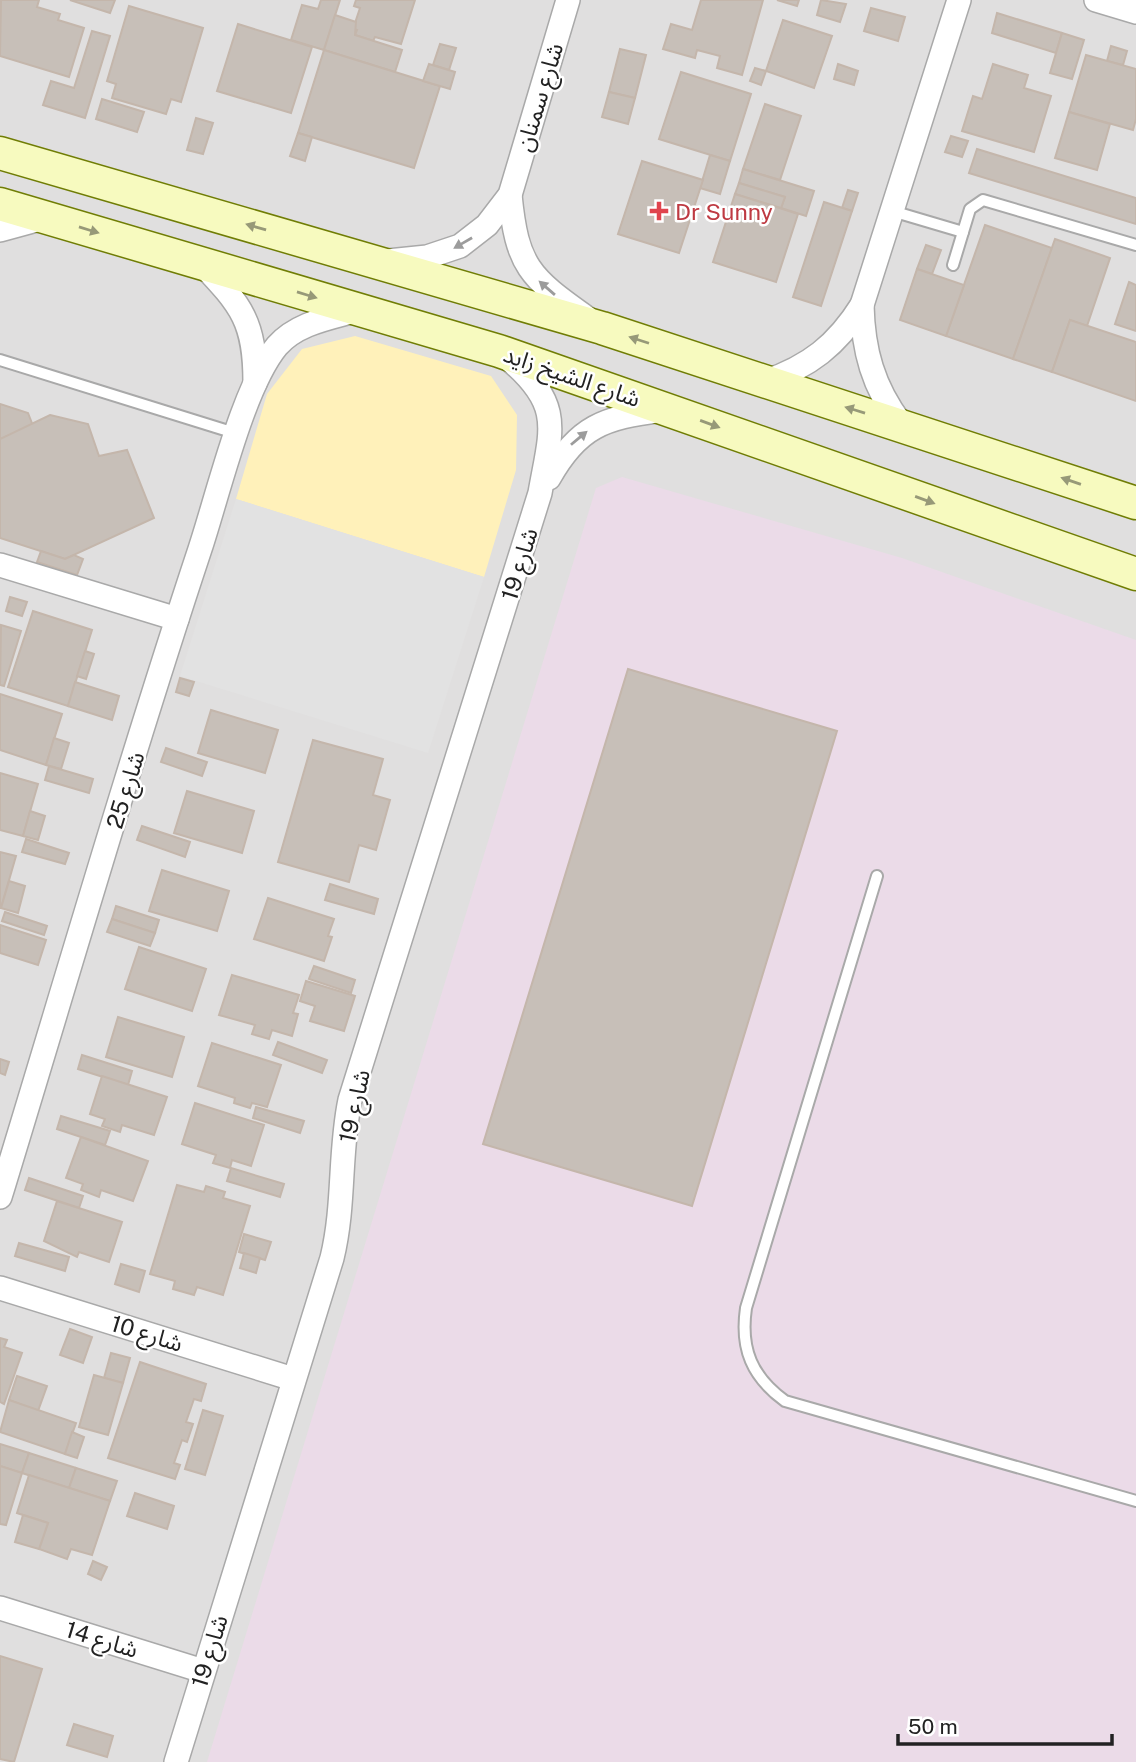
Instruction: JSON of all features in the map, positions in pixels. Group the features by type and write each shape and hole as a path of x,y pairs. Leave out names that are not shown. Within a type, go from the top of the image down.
{"main road":[{"path":"0,153 602,328 1136,503"},
{"name":"شارع الشيخ زايد","path":"0,204 499,351 1136,574"}],"street":[{"name":"شارع سمنان","path":"375,262 427,257 460,246 487,225 510,195 568,0"},
{"path":"764,382 789,373 822,354 848,327 862,305 959,0"},
{"path":"1096,0 1136,12"},
{"name":"شارع سمنان","path":"510,195 514,232 527,267 547,289 602,328"},
{"path":"0,230 46,217"},
{"name":"شارع 25","path":"201,263 229,292 246,319 255,349 255,385"},
{"path":"862,305 865,344 875,382 901,424"},
{"name":"شارع 25","path":"0,1197 177,619 255,385 286,338 309,325 358,310"},
{"path":"499,351 530,378 547,405 550,437 540,494"},
{"path":"540,494 563,452 585,432 612,419 670,409"},
{"name":"شارع 19","path":"176,1762 338,1234 344,1140 351,1100 540,494"},
{"path":"0,565 177,619"},
{"name":"شارع 10","path":"0,1288 293,1379"},
{"name":"شارع 14","path":"0,1608 203,1671"}],"lane":[{"path":"953,265 970,209 984,200 1136,245"},
{"path":"892,211 963,232"},
{"path":"0,360 238,434"},
{"path":"877,876 746,1308 743,1329 745,1351 754,1371 768,1388 785,1401 1136,1501"}],"shaded area":[{"path":"0,0 1136,0 1136,1762 0,1762"},
{"path":"622,477 902,558 1136,640 1136,1762 207,1762 596,488"},
{"path":"236,499 484,577 428,753 180,676"}],"sand":[{"path":"355,336 491,376 517,415 516,470 484,577 236,499 267,394 302,349"}],"building":[{"path":"1,0 39,0 37,7 60,14 58,20 84,28 69,77 0,56"},
{"path":"70,0 115,0 110,13"},
{"path":"321,0 340,0 324,50 291,40 302,5 318,9"},
{"path":"356,0 415,0 401,44 375,37 373,41 355,35 357,30 353,29 360,8 354,6"},
{"path":"701,0 763,0 742,75 717,68 720,56 697,50 695,58 663,49 671,24 692,30"},
{"path":"777,0 799,0 797,6"},
{"path":"821,0 846,4 840,22 817,15"},
{"path":"129,6 203,28 181,102 171,99 166,114 112,98 116,84 107,81"},
{"path":"871,8 905,17 898,41 864,31"},
{"path":"997,13 1062,33 1056,53 992,33"},
{"path":"335,15 356,22 355,35 402,50 395,72 324,50"},
{"path":"783,20 832,36 814,88 766,71"},
{"path":"238,24 312,47 291,113 217,91"},
{"path":"92,31 110,36 85,118 43,105 51,81 74,88"},
{"path":"1062,33 1084,40 1072,79 1050,73"},
{"path":"440,44 456,48 449,70 433,65"},
{"path":"1111,46 1127,51 1123,65 1107,61"},
{"path":"620,49 646,55 635,98 609,92"},
{"path":"324,50 440,86 414,168 298,133"},
{"path":"1086,55 1136,69 1136,119 1133,130 1069,112"},
{"path":"429,64 455,72 450,89 423,81"},
{"path":"838,64 858,71 854,85 834,79"},
{"path":"993,64 1028,75 1024,88 1051,96 1034,152 962,131 973,96 982,99"},
{"path":"755,68 766,71 761,85 750,81"},
{"path":"681,72 751,94 730,161 659,139"},
{"path":"609,92 635,98 628,124 602,117"},
{"path":"102,99 144,112 137,132 96,119"},
{"path":"765,104 801,116 780,180 743,169"},
{"path":"1069,112 1110,124 1097,170 1055,158"},
{"path":"196,118 213,123 203,154 187,150"},
{"path":"298,133 312,137 305,161 290,156"},
{"path":"951,136 968,141 962,157 945,152"},
{"path":"977,149 1136,198 1136,224 969,173"},
{"path":"710,155 730,161 720,194 700,188"},
{"name":"Dr Sunny","path":"642,161 703,180 679,253 618,234"},
{"path":"743,169 814,191 806,216 781,208 785,197 739,183"},
{"path":"739,183 785,197 781,208 735,194"},
{"path":"848,190 858,193 852,211 842,208"},
{"path":"735,194 798,214 776,282 713,262"},
{"path":"824,202 852,211 821,306 793,297"},
{"path":"985,225 1052,248 1013,359 946,336"},
{"path":"1055,239 1110,258 1087,326 1070,320 1052,372 1013,359"},
{"path":"926,245 941,250 932,274 917,269"},
{"path":"917,269 964,285 946,336 900,320"},
{"path":"1129,282 1136,285 1136,331 1115,324"},
{"path":"1070,320 1136,342 1136,401 1052,372"},
{"path":"0,404 28,413 33,426 0,439"},
{"path":"50,415 88,424 99,456 127,450 154,518 65,559 0,538 0,439"},
{"path":"41,551 65,559 74,555 83,559 77,575 37,562"},
{"path":"10,597 27,602 22,616 6,611"},
{"path":"33,611 92,630 68,706 8,687"},
{"path":"1,625 21,631 4,686 0,685"},
{"path":"85,651 94,654 86,679 77,676"},
{"path":"628,669 837,731 692,1206 483,1144"},
{"path":"180,678 194,682 189,696 176,692"},
{"path":"75,682 119,696 112,720 68,706"},
{"path":"0,694 62,714 46,765 0,750"},
{"path":"211,710 278,730 265,773 198,753"},
{"path":"54,738 69,743 61,769 46,765"},
{"path":"313,740 383,759 373,795 390,800 376,850 359,845 349,882 278,862"},
{"path":"166,748 207,762 202,776 161,762"},
{"path":"49,766 93,779 89,793 45,780"},
{"path":"0,773 38,784 23,836 0,830"},
{"path":"187,791 254,811 242,853 174,833"},
{"path":"30,811 45,816 38,840 23,836"},
{"path":"142,826 190,842 185,857 137,840"},
{"path":"26,839 69,853 65,864 22,852"},
{"path":"0,852 16,856 1,908 0,908"},
{"path":"162,870 229,891 217,931 149,911"},
{"path":"9,881 25,886 18,913 1,908"},
{"path":"330,884 378,899 374,914 325,900"},
{"path":"268,898 334,919 328,936 332,937 324,961 254,939"},
{"path":"116,906 159,920 155,933 112,919"},
{"path":"5,912 47,926 44,935 2,921"},
{"path":"112,919 155,933 150,946 107,932"},
{"path":"0,925 46,940 38,965 0,953"},
{"path":"139,947 206,969 192,1011 125,989"},
{"path":"314,966 355,980 351,993 309,979"},
{"path":"232,975 299,995 293,1013 298,1014 292,1036 272,1030 269,1039 252,1034 255,1025 219,1015"},
{"path":"306,981 355,996 344,1031 310,1021 315,1006 300,1001"},
{"path":"118,1017 184,1037 172,1077 106,1057"},
{"path":"278,1042 327,1060 322,1073 273,1055"},
{"path":"212,1043 281,1065 267,1107 252,1103 250,1108 234,1103 235,1098 198,1086"},
{"path":"82,1055 132,1071 128,1085 78,1069"},
{"path":"0,1059 9,1062 5,1075 0,1073"},
{"path":"102,1076 167,1097 154,1135 122,1125 120,1132 102,1126 105,1119 90,1114"},
{"path":"195,1103 264,1125 251,1166 232,1160 230,1168 213,1163 216,1155 182,1144"},
{"path":"256,1107 304,1121 300,1133 253,1118"},
{"path":"61,1116 110,1131 105,1145 57,1129"},
{"path":"81,1137 148,1161 133,1201 101,1190 99,1197 81,1190 83,1184 66,1178"},
{"path":"231,1168 284,1184 280,1197 227,1181"},
{"path":"29,1178 83,1196 79,1208 25,1190"},
{"path":"177,1185 204,1192 206,1186 225,1192 223,1198 250,1206 223,1295 197,1287 194,1295 173,1289 175,1281 150,1274"},
{"path":"57,1201 122,1222 109,1262 79,1252 77,1257 44,1241"},
{"path":"244,1234 271,1242 265,1260 239,1252"},
{"path":"19,1243 69,1257 65,1271 15,1256"},
{"path":"244,1253 260,1258 256,1273 240,1268"},
{"path":"121,1264 145,1271 139,1292 115,1284"},
{"path":"70,1329 92,1337 83,1363 60,1355"},
{"path":"0,1338 7,1340 4,1347 22,1353 4,1404 0,1402"},
{"path":"111,1353 130,1358 123,1383 104,1378"},
{"path":"140,1362 206,1384 201,1401 194,1399 186,1422 193,1424 187,1442 182,1440 174,1463 180,1465 175,1479 108,1458"},
{"path":"94,1375 123,1383 108,1435 79,1427"},
{"path":"17,1376 47,1386 38,1411 9,1400"},
{"path":"9,1400 76,1423 65,1454 0,1432"},
{"path":"203,1410 223,1416 205,1475 185,1469"},
{"path":"72,1432 84,1437 77,1458 65,1454"},
{"path":"0,1444 29,1453 22,1473 0,1466"},
{"path":"29,1453 76,1468 69,1488 22,1473"},
{"path":"0,1466 22,1473 6,1525 0,1524"},
{"path":"76,1468 117,1481 110,1501 69,1488"},
{"path":"29,1475 110,1501 92,1555 71,1549 67,1559 39,1549 48,1523 17,1513"},
{"path":"135,1493 174,1506 167,1529 127,1516"},
{"path":"23,1515 48,1523 39,1549 15,1542"},
{"path":"93,1561 107,1567 101,1580 88,1574"},
{"path":"0,1656 42,1669 14,1762 0,1759"},
{"path":"74,1724 113,1736 107,1757 67,1745"}],"place":[{"name":"Dr Sunny","path":"659,211"}]}
